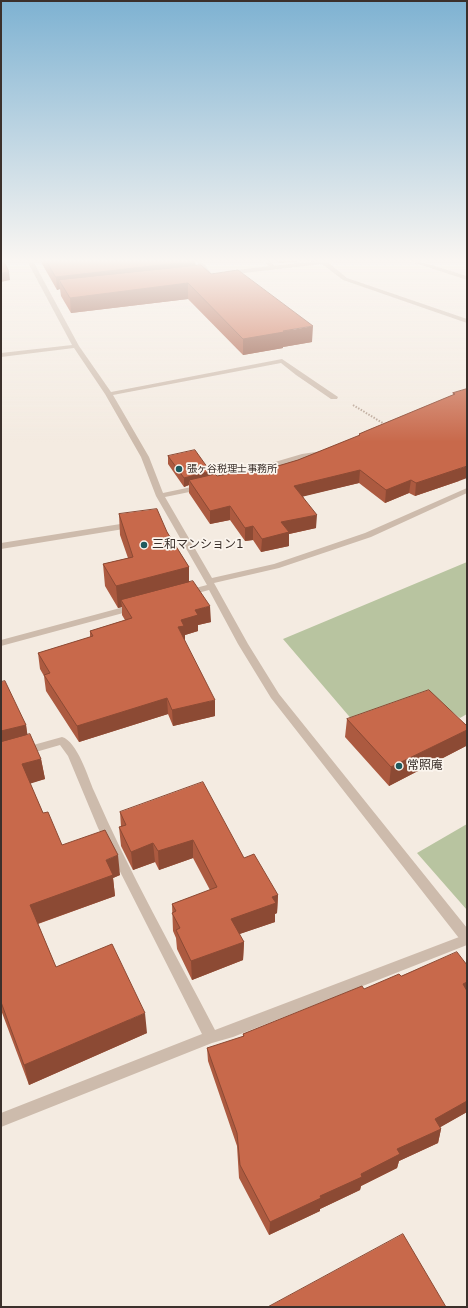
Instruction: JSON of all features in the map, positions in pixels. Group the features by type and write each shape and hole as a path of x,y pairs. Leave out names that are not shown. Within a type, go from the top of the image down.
{"street":[{"path":"1,1120 211,1037 228,1032 467,939 275,696 243,644 210,584 169,519 145,458 109,394 76,346 64,320"},
{"path":"1,355 76,346"},
{"path":"109,394 282,361 298,374 334,397"},
{"path":"230,478 332,450"},
{"path":"160,496 208,485"},
{"path":"174,597 210,584 276,566 368,535 467,490"},
{"path":"1,546 142,523"},
{"path":"1,643 144,605"},
{"path":"1,758 62,741 73,755 104,828 211,1037"}],"path":[{"path":"334,397 349,406 354,405 388,426"}],"green space":[{"path":"467,562 467,714 460,718 432,696 354,722 283,639"},
{"path":"467,824 467,910 417,853"}],"building":[{"path":"224,320 305,320 313,326 283,331 284,332 243,339"},
{"path":"467,389 467,466 416,483 411,480 386,490 360,470 294,486 317,515 281,522 289,532 262,539 253,526 245,528 230,506 210,511 189,480 215,474 217,476 248,470 251,474 298,460 455,394 453,393"},
{"path":"195,450 210,471 184,478 168,456"},
{"path":"157,509 167,532 189,567 116,586 103,564 133,557 119,514"},
{"path":"193,581 210,606 195,610 198,615 181,620 184,626 178,627 215,700 172,710 167,698 77,726 44,675 50,673 38,653 93,636 90,631 132,618 121,600"},
{"path":"5,681 26,725 1,731 1,682"},
{"path":"429,690 467,726 467,730 391,767 347,719"},
{"path":"30,734 41,759 22,764 43,813 48,812 62,845 105,830 118,855 106,860 113,875 30,905 56,967 112,944 145,1013 24,1065 1,1002 1,742"},
{"path":"203,782 244,858 254,854 278,895 272,897 276,903 231,919 244,942 191,961 176,930 180,928 172,913 176,911 172,904 217,887 193,840 158,851 153,843 131,852 119,827 126,825 120,812"},
{"path":"457,952 467,965 467,982 463,984 467,991 467,1101 435,1119 441,1129 397,1149 400,1154 361,1174 362,1177 320,1196 321,1198 270,1222 240,1165 237,1133 207,1048 244,1036 243,1034 362,986 364,989 399,974 401,976"},
{"path":"403,1234 446,1307 268,1307"}],"place":[{"name":"張ヶ谷税理士事務所","path":"179,469"},
{"name":"三和マンション1","path":"144,545"},
{"name":"常照庵","path":"399,766"}]}
